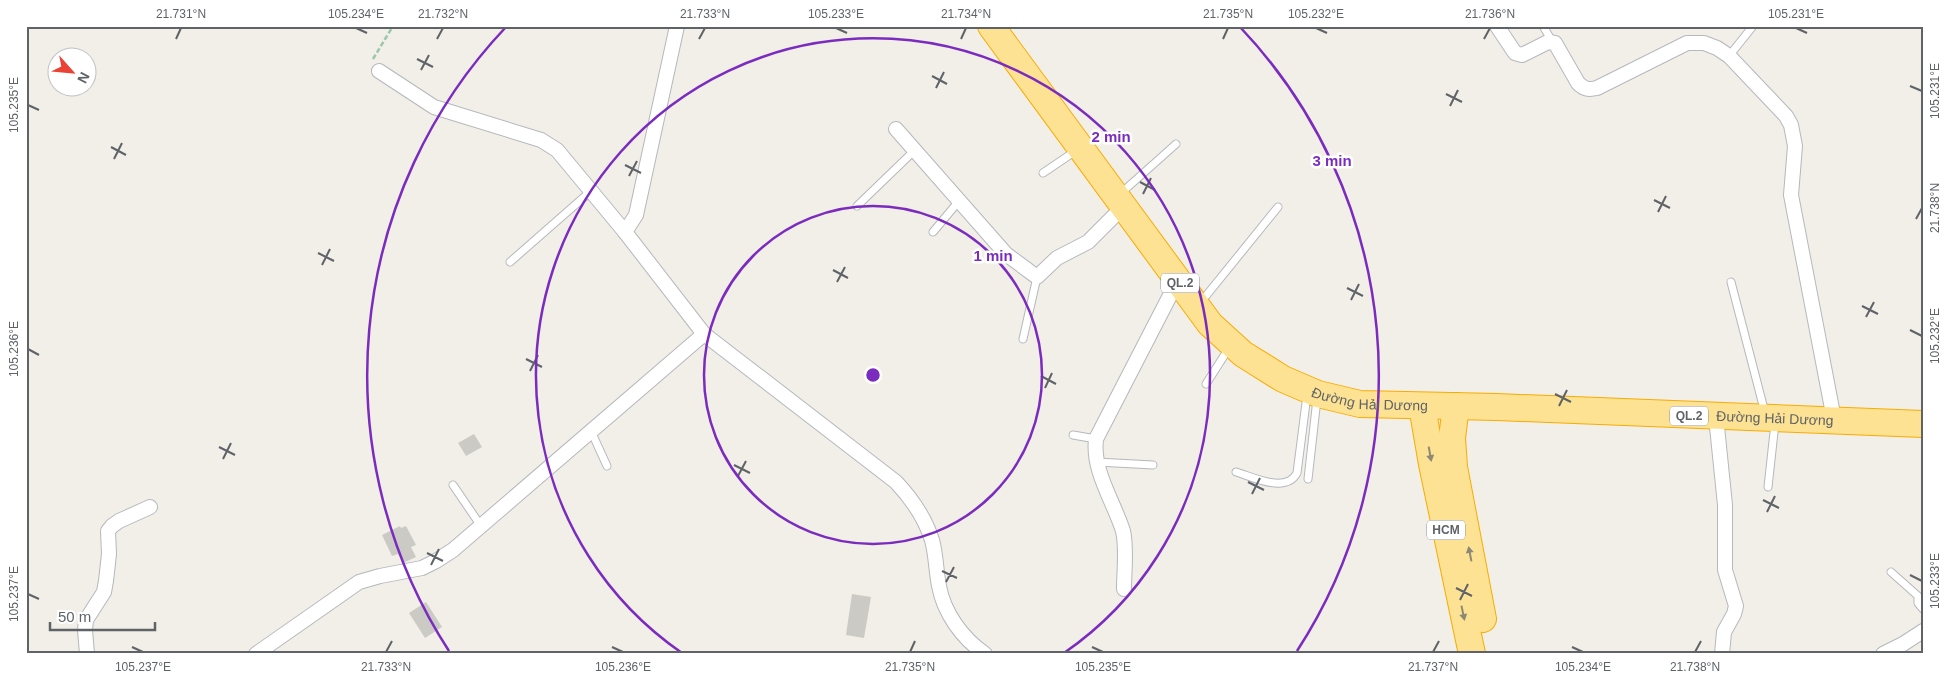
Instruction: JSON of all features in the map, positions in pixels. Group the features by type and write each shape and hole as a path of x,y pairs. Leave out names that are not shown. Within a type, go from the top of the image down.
{"highway":[{"name":"Đường Hải Dương","path":"991,26 1119,203 1210,324 1242,354 1283,379 1313,392 1360,404 1456,406 1716,417 1834,419 1923,424"},
{"name":"HCM","path":"1422,406 1432,464 1472,654"},
{"name":"HCM","path":"1456,406 1452,438 1454,468 1489,654"}],"street":[{"path":"625,232 636,215 677,26"},
{"path":"1497,26 1515,53 1518,54 1522,55 1552,41 1558,46 1578,83 1583,88 1590,90 1687,43 1704,43 1717,48 1729,56 1786,116 1794,136 1791,195 1834,419"},
{"path":"379,71 434,107 541,140 557,150 625,232 704,334 896,482 909,496 920,513 932,541 939,588 953,622 973,645 984,654"},
{"path":"896,129 1006,254 1037,277 1056,258 1088,242 1119,203"},
{"path":"1124,589 1123,533 1096,462 1096,439 1178,280"},
{"path":"256,654 359,582 422,568 453,550 704,334"},
{"path":"1716,417 1725,505 1725,570 1736,606 1734,614 1724,632 1722,654"},
{"path":"87,654 86,620 104,592 109,554 108,531 119,521 150,507"},
{"path":"1883,654 1923,631"}],"lane":[{"path":"1543,26 1552,41"},
{"path":"1729,56 1753,26"},
{"path":"1119,203 1176,144"},
{"path":"1043,173 1080,148"},
{"path":"857,206 915,150"},
{"path":"510,262 591,191"},
{"path":"933,232 959,201"},
{"path":"1198,306 1278,207"},
{"path":"1023,339 1037,277"},
{"path":"1731,282 1771,418 1768,487"},
{"path":"1206,384 1232,344"},
{"path":"1236,472 1275,483 1287,483 1294,478 1297,473 1313,392"},
{"path":"1308,479 1313,392"},
{"path":"590,431 607,466"},
{"path":"1073,435 1096,439"},
{"path":"1096,462 1153,465"},
{"path":"453,485 480,526"},
{"path":"1891,572 1918,596 1918,603 1923,609"}],"path":[{"path":"379,71 374,67 373,58 393,26"}],"building":[{"path":"474,434 482,447 466,456 458,443"},
{"path":"400,526 401,528 406,526 416,545 411,547 416,557 403,563 398,554 392,556 382,535"},
{"path":"852,594 871,597 864,638 846,635"},
{"path":"426,602 442,627 425,638 409,613"}]}
